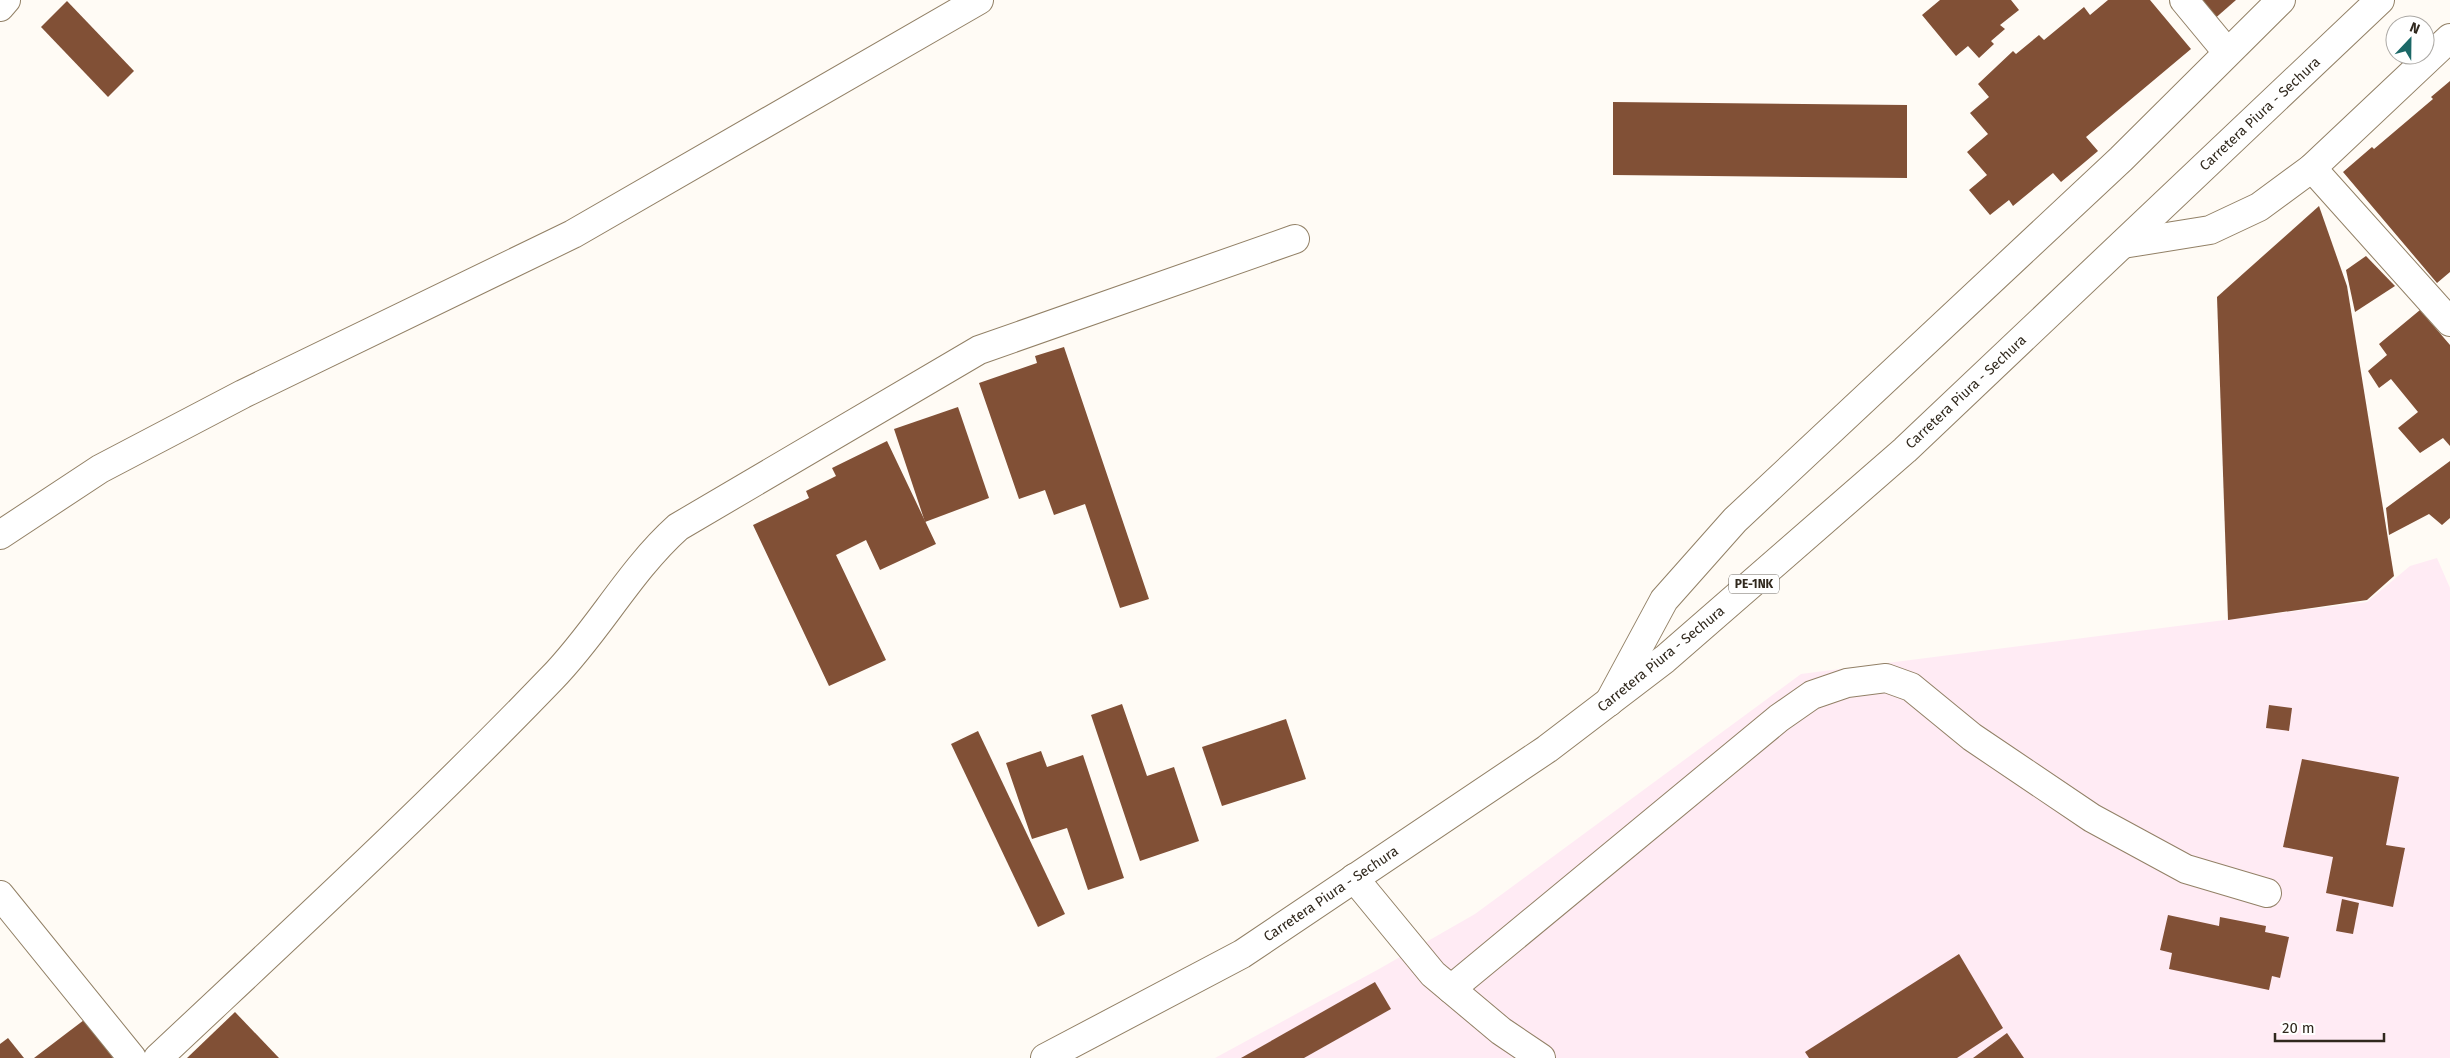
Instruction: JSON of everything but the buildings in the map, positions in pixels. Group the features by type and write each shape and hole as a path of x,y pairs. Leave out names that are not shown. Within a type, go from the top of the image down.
{"street":[{"path":"0,7 6,0"},
{"path":"0,535 100,469 243,394 573,234 980,0"},
{"path":"2184,0 2227,52"},
{"path":"1609,702 1664,600 1735,520 2121,159 2281,0"},
{"name":"Carretera Piura - Sechura","path":"1045,1058 1242,954 1547,749 1665,659 1746,591 1898,456 2380,0"},
{"path":"2123,244 2210,230 2259,208 2312,168 2450,38"},
{"path":"2312,168 2450,322"},
{"path":"158,1058 300,925 548,682 655,548 678,527 980,350 1295,240"},
{"path":"1451,989 1780,718 1812,695 1847,682 1886,678 1911,687 1972,737 2092,818 2186,869 2267,893"},
{"path":"1354,878 1433,974 1501,1031 1541,1058"},
{"path":"0,895 132,1058"}],"shaded area":[{"path":"2437,558 2450,588 2450,1058 1215,1058 1379,969 1475,914 1801,674 2367,602 2410,566"}]}
